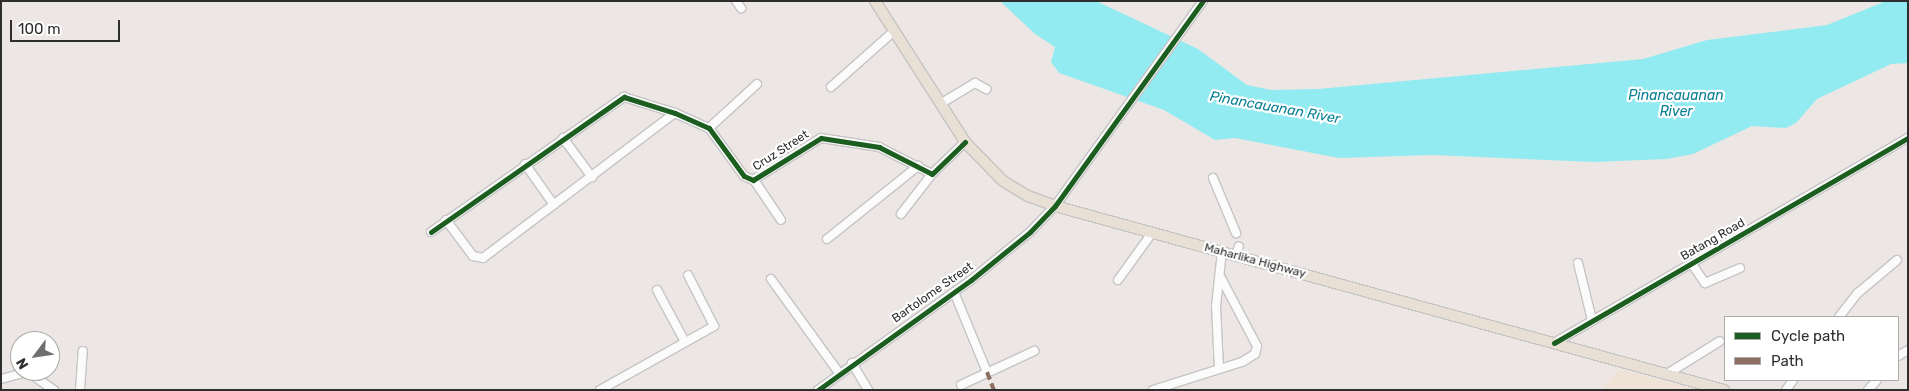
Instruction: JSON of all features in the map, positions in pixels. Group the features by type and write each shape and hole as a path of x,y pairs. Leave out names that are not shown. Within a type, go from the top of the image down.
{"main road":[{"name":"Maharlika Highway","path":"875,1 965,142 1003,181 1055,206 1222,252 1238,251 1554,343 1724,390"}],"street":[{"name":"Bartolome Street","path":"818,390 852,363 954,292 1030,232 1055,206 1203,1"},
{"path":"831,87 894,31"},
{"path":"940,104 975,83 986,89"},
{"path":"709,128 757,84"},
{"name":"Cruz Street","path":"431,232 525,164 624,98 675,112 709,128 744,176 754,180 810,144 829,137 879,147 932,174"},
{"path":"446,220 473,256 480,259 554,206 675,112"},
{"path":"563,138 592,177"},
{"name":"Batang Road","path":"1554,343 1908,138"},
{"path":"901,214 932,174 965,142"},
{"path":"525,164 554,206"},
{"path":"827,239 918,166"},
{"path":"1213,178 1236,233"},
{"path":"754,180 781,220"},
{"path":"1118,280 1152,233"},
{"path":"1219,370 1216,306 1222,252"},
{"path":"1841,316 1858,293 1897,260"},
{"path":"1578,263 1592,320"},
{"path":"1692,264 1705,283 1740,268"},
{"path":"600,390 714,326 688,275"},
{"path":"1153,390 1251,358 1257,351 1220,276"},
{"path":"771,280 839,373"},
{"path":"657,290 685,342"},
{"path":"954,292 987,372"},
{"path":"1667,374 1720,341"},
{"path":"80,390 83,351"},
{"path":"961,385 1034,351"},
{"path":"852,363 868,390"},
{"path":"1,379 28,372 54,390"}],"shaded area":[{"path":"1619,369 1698,390 1600,390"}],"water":[{"name":"Pinancauanan River","path":"1000,1 1096,1 1198,49 1247,85 1271,90 1318,89 1643,59 1707,40 1827,25 1886,1 1908,1 1908,63 1891,64 1817,99 1796,123 1786,128 1752,126 1693,154 1667,159 1593,162 1432,155 1339,158 1235,138 1215,140 1164,110 1059,73 1051,62 1055,47 1035,34"}],"marked path":[{"path":"987,372 994,390"}],"cycle path":[{"path":"818,390 971,280 1030,232 1055,206 1203,1"},
{"path":"431,232 624,97 675,113 709,128 744,176 753,180 821,138 879,147 932,174 965,142"},
{"path":"1554,343 1908,138"}]}
